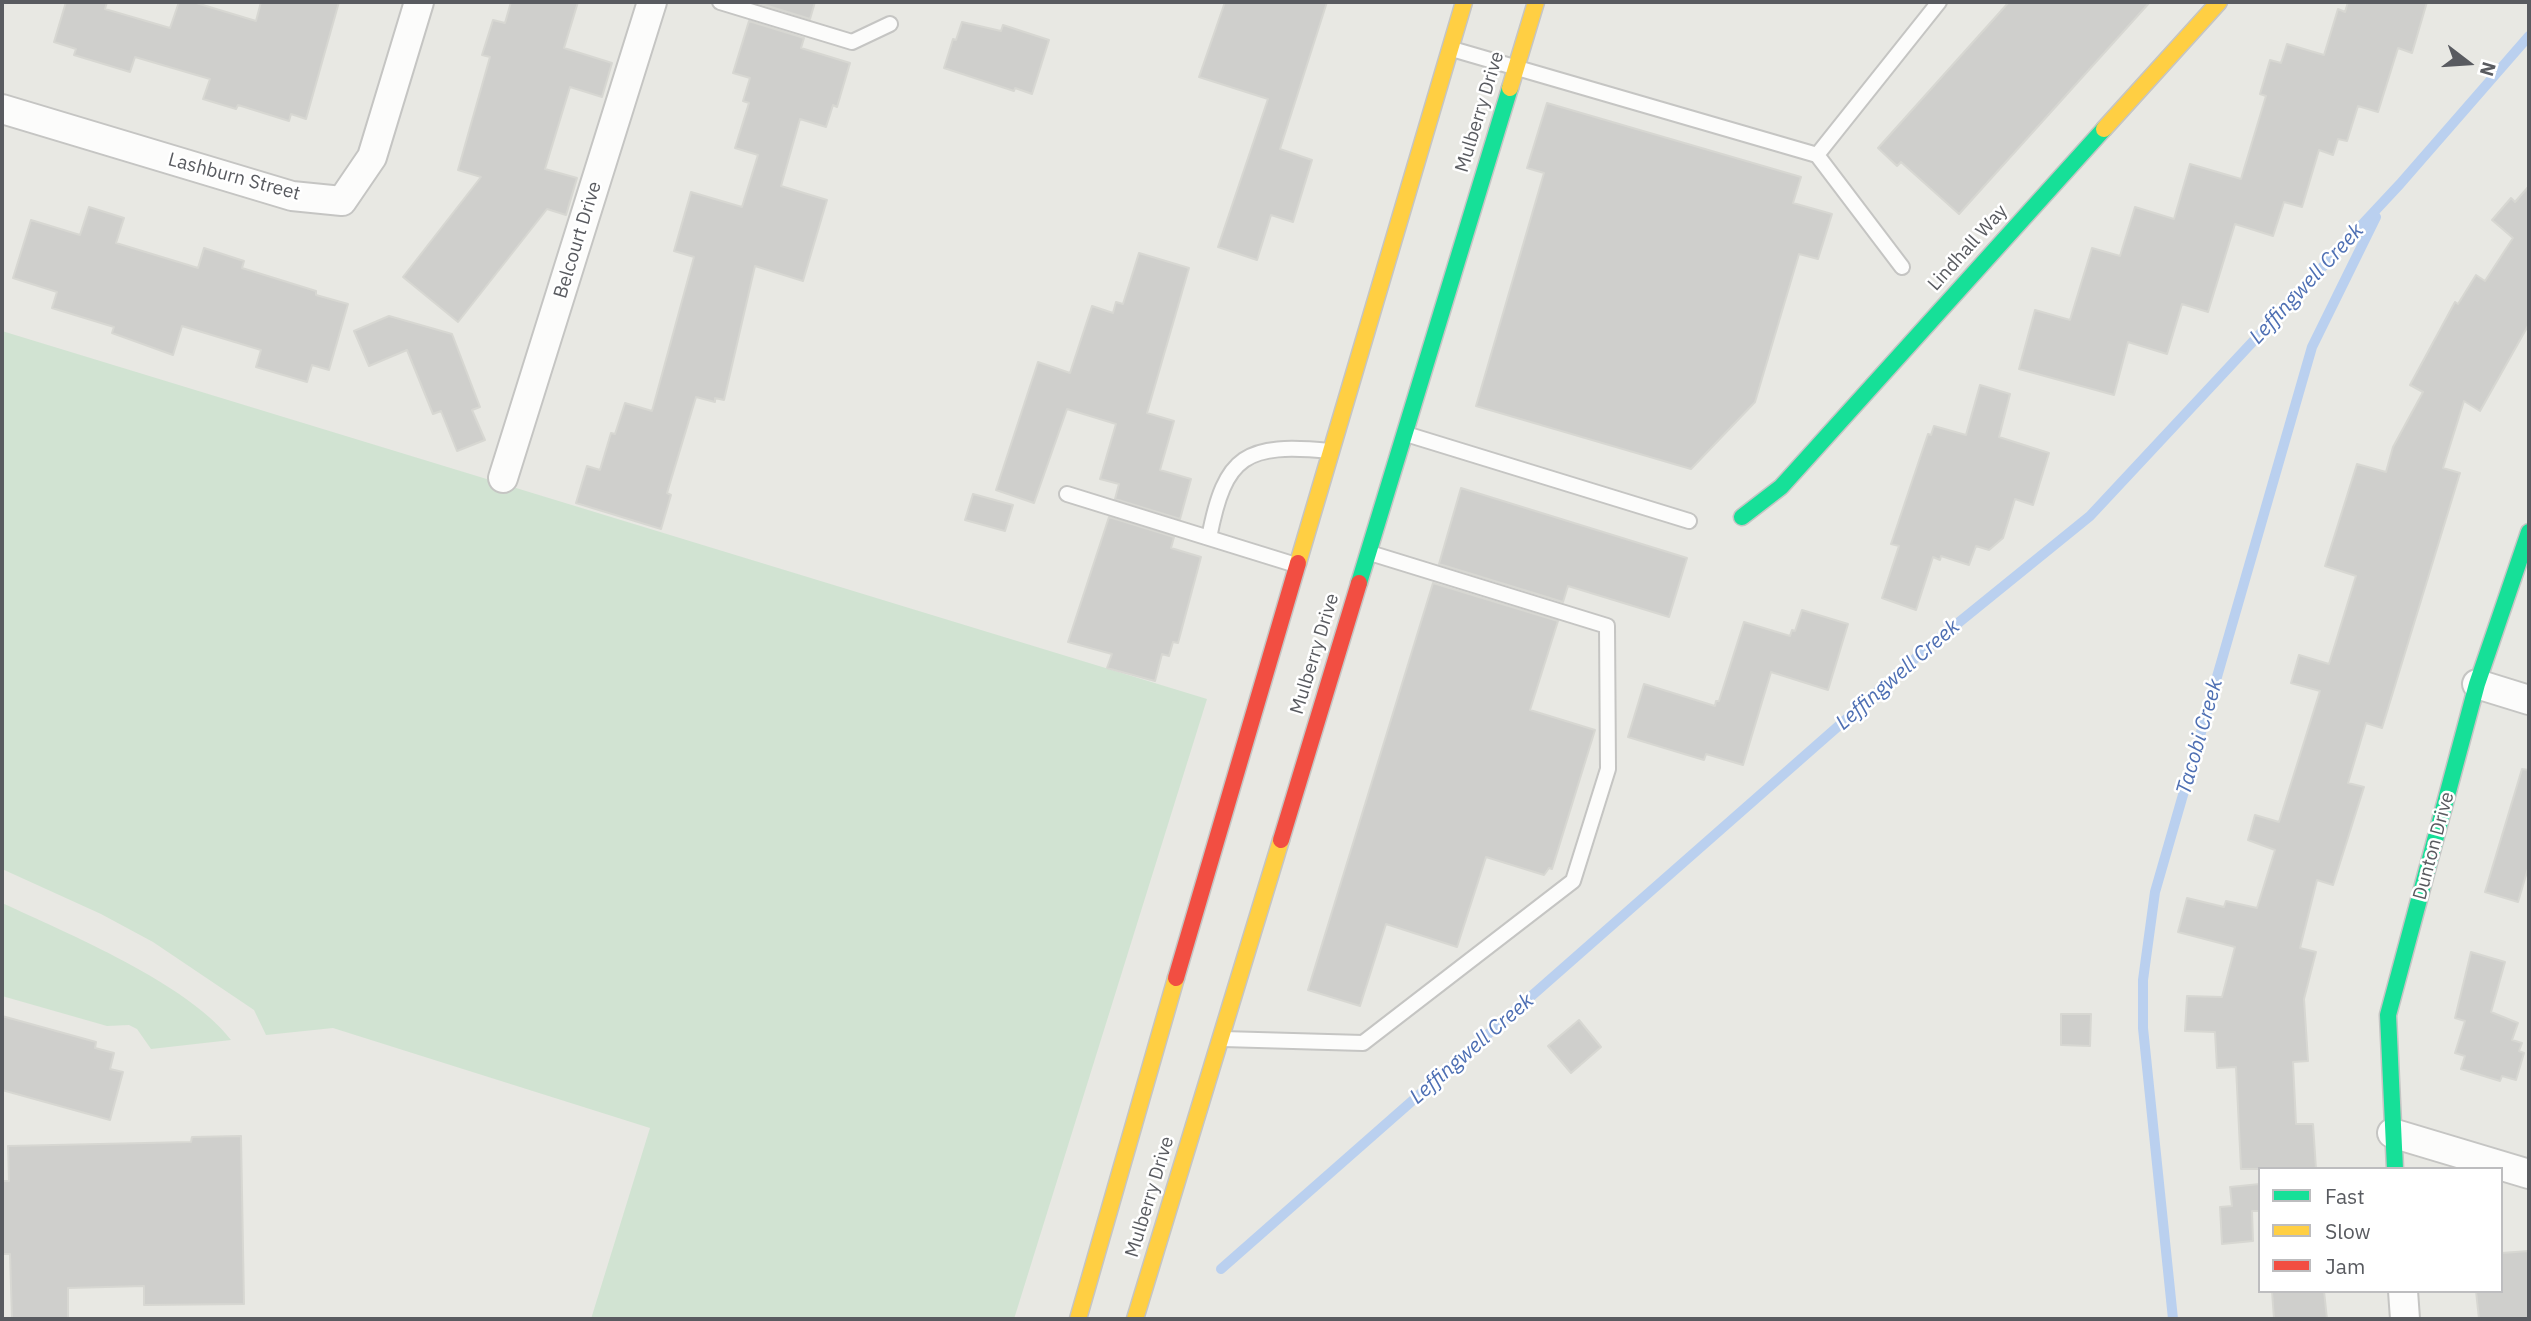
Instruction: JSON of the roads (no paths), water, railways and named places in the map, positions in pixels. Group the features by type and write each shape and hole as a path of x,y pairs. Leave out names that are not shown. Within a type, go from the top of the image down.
{"street":[{"name":"Lashburn Street","path":"2,109 292,196 342,201 372,158 419,2"},
{"name":"Belcourt Drive","path":"503,478 652,2"},
{"name":"Mulberry Drive","path":"1078,1319 1167,1029 1297,565 1464,2"},
{"name":"Mulberry Drive","path":"1135,1319 1214,1038 1405,433 1536,2"},
{"name":"Lindhall Way","path":"1742,517 1780,487 2219,2"},
{"name":"Dunton Drive","path":"2395,1167 2388,1015 2477,684 2529,532"},
{"path":"2477,684 2529,700"},
{"path":"2392,1133 2529,1174"},
{"path":"2403,1293 2405,1319"}],"lane":[{"path":"720,2 852,42 890,24"},
{"path":"1817,155 1939,2"},
{"path":"1451,48 1817,155 1902,268"},
{"path":"1405,433 1689,521"},
{"path":"1209,538 1221,485 1235,467 1254,453 1283,447 1331,452"},
{"path":"1067,494 1297,565"},
{"path":"1214,1038 1363,1043 1573,881 1608,769 1607,626 1368,552"}],"waterway":[{"name":"Leffingwell Creek","path":"1221,1269 1926,649 2090,516 2400,184 2529,36"},
{"name":"Tacobi Creek","path":"2173,1319 2143,1028 2143,980 2155,892 2312,347 2376,217"}]}
